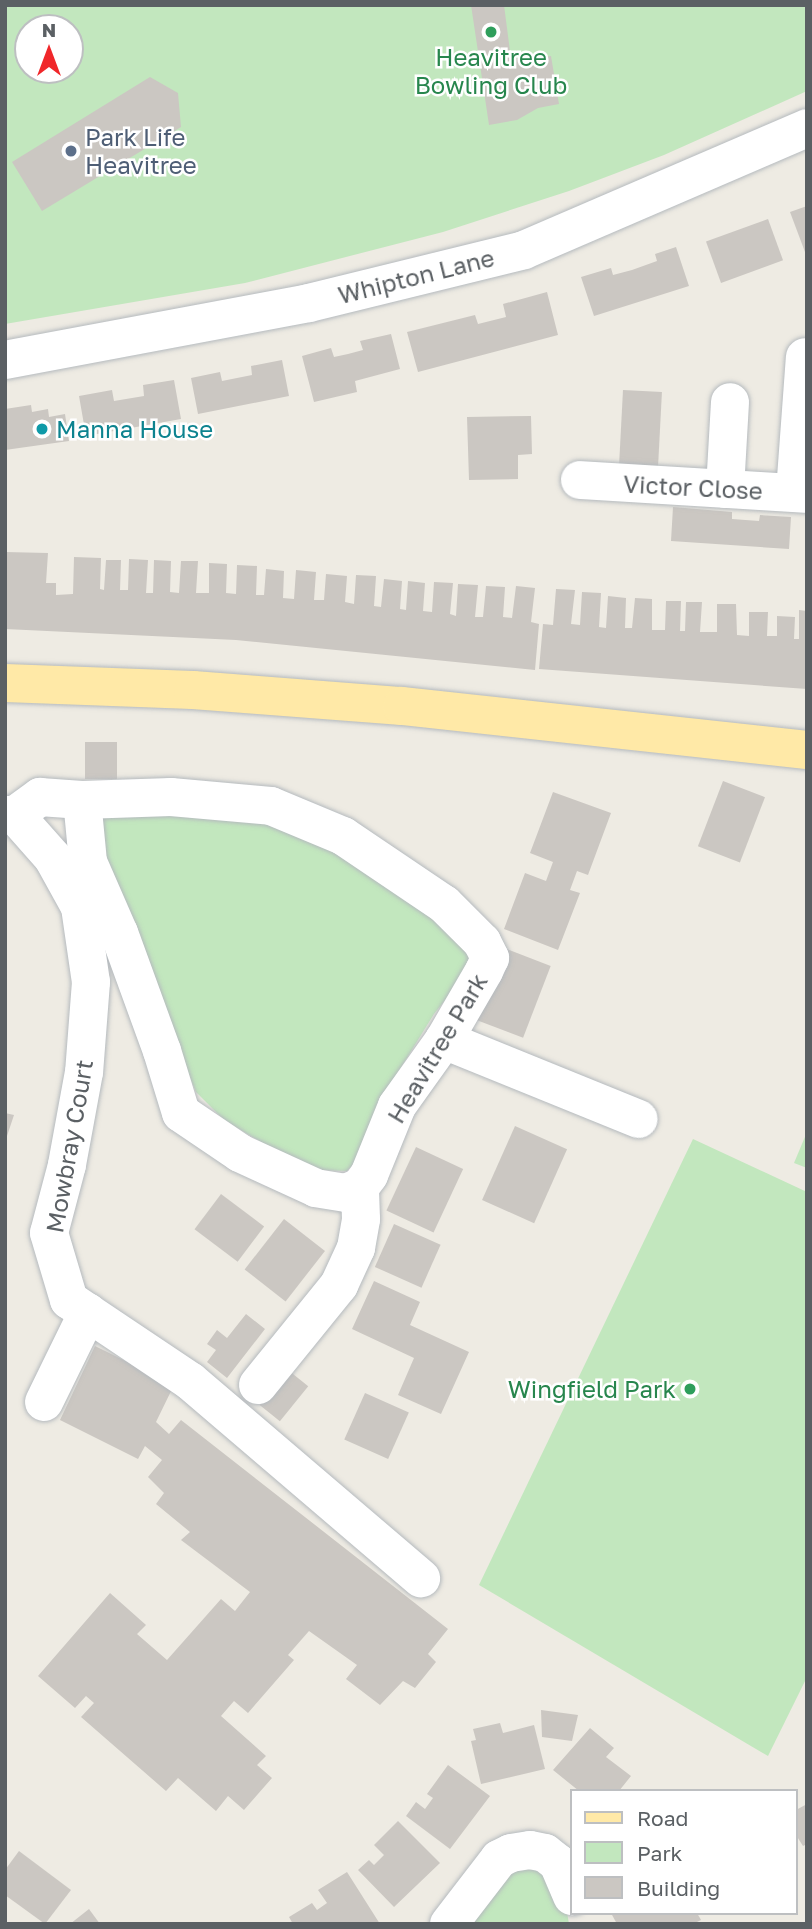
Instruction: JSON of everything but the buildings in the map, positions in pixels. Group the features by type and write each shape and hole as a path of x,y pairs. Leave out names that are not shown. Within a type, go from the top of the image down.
{"main road":[{"path":"5,682 193,690 402,706 807,750"}],"street":[{"name":"Whipton Lane","path":"5,360 309,303 524,250 807,128"},
{"path":"801,493 805,357"},
{"path":"725,489 730,402"},
{"name":"Victor Close","path":"580,481 801,493"},
{"name":"Heavitree Park","path":"10,815 40,797 82,800 172,797 271,806 343,836 444,904 482,942 489,958 468,1002 397,1106 369,1175 360,1187"},
{"path":"82,800 88,862 124,946 181,1113 240,1153 316,1188 346,1193 360,1187 361,1219 356,1248 339,1285 258,1385"},
{"name":"Mowbray Court","path":"10,815 53,858 80,907 91,982 84,1072 67,1165 49,1233 69,1300 190,1381 421,1578"},
{"path":"444,1040 639,1119"},
{"path":"44,1402 88,1312"},
{"path":"449,1924 499,1859 511,1853 530,1850 545,1853 558,1863 570,1891"}],"green space":[{"path":"5,5 807,5 807,91 664,155 569,191 443,232 245,283 5,324"},
{"path":"97,808 274,824 357,861 431,903 478,959 434,1014 392,1082 361,1156 347,1171 320,1170 298,1164 224,1120 196,1092 106,878"},
{"path":"807,1132 807,1168 794,1163"},
{"name":"Wingfield Park","path":"693,1139 807,1192 807,1677 768,1756 479,1585"},
{"path":"525,1857 564,1894 569,1924 465,1924"}],"place":[{"name":"Heavitree Bowling Club","path":"491,32"},
{"name":"Park Life Heavitree","path":"71,151"},
{"name":"Manna House","path":"42,429"},
{"name":"Wingfield Park","path":"690,1389"}]}
